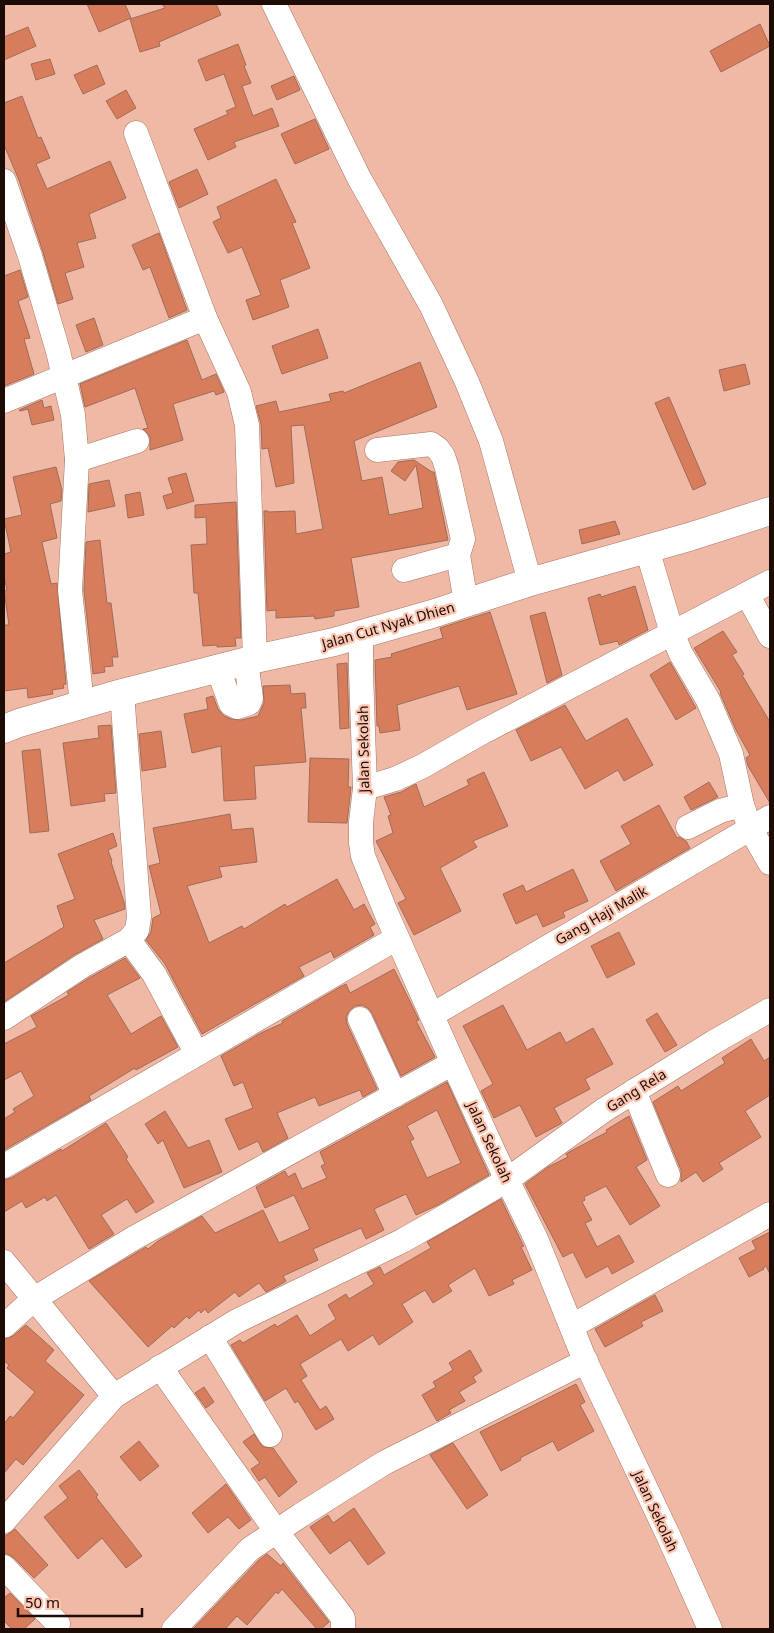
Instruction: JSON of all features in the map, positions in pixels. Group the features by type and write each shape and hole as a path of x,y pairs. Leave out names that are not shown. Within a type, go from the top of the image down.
{"main road":[{"name":"Jalan Cut Nyak Dhien","path":"4,729 122,693 251,660 334,642 432,614 530,582 707,532 770,511"}],"street":[{"path":"274,4 358,178 431,305 467,382 491,441 530,582"},
{"path":"136,133 205,318 239,392 247,425 251,660 251,698 249,703 237,706 231,704 218,669"},
{"path":"4,181 30,256 73,415 77,460 70,590 82,704"},
{"path":"4,401 205,318"},
{"path":"77,460 137,441"},
{"path":"376,450 431,444 443,456 463,539 458,555 466,603"},
{"path":"647,549 672,633 681,654 708,700 730,754 742,805 760,822 770,863"},
{"path":"404,570 458,555"},
{"path":"365,788 416,770 479,734 770,582"},
{"path":"746,594 770,636"},
{"name":"Jalan Sekolah","path":"361,634 365,788 361,822 363,856 453,1064 496,1159 536,1239 586,1361 710,1629"},
{"path":"4,1018 82,966 130,940 136,930 139,917 122,693"},
{"path":"688,826 720,811 742,805"},
{"name":"Gang Haji Malik","path":"432,1015 760,822"},
{"path":"4,1166 397,938"},
{"path":"130,940 154,974 197,1054"},
{"name":"Gang Rela","path":"4,1521 114,1396 237,1321 402,1241 507,1180 604,1110 770,1010"},
{"path":"360,1019 395,1096"},
{"path":"4,1326 34,1298 134,1238 453,1064"},
{"path":"634,1091 668,1174"},
{"path":"572,1326 770,1214"},
{"path":"4,1262 114,1396"},
{"path":"210,1337 270,1435"},
{"path":"174,1629 250,1549 276,1531 384,1464 586,1361"},
{"path":"160,1367 276,1531 343,1618 343,1629"},
{"path":"4,1567 58,1624"}],"building":[{"path":"87,4 125,4 131,18 99,32"},
{"path":"162,4 216,4 221,15 159,42 160,46 140,52 130,19 165,8"},
{"path":"760,24 770,46 721,72 710,51"},
{"path":"28,27 36,46 4,60 4,37"},
{"path":"238,44 251,83 242,86 253,116 272,108 279,126 234,142 236,147 208,160 194,129 228,114 226,111 236,107 224,74 206,81 198,60"},
{"path":"50,59 55,74 36,80 31,64"},
{"path":"97,65 105,84 83,94 74,75"},
{"path":"294,76 300,90 277,100 271,86"},
{"path":"126,90 136,108 117,119 106,101"},
{"path":"22,96 38,138 41,137 50,158 36,164 47,189 110,161 126,198 89,214 96,238 77,243 84,267 65,273 73,299 58,304 19,180 4,145 4,103"},
{"path":"315,119 329,149 295,164 281,134"},
{"path":"197,169 208,194 179,208 169,182"},
{"path":"276,179 296,222 292,223 310,268 280,280 289,307 253,320 246,300 261,295 242,247 228,253 213,222 221,218 217,207"},
{"path":"159,233 187,310 169,318 150,267 143,270 132,245"},
{"path":"20,270 28,297 18,301 30,338 24,339 34,374 4,386 4,276"},
{"path":"94,318 103,345 86,352 76,325"},
{"path":"318,329 328,358 282,374 272,346"},
{"path":"187,340 202,380 216,374 224,392 216,395 214,391 173,404 183,440 150,450 150,437 143,429 148,428 135,388 85,407 80,384"},
{"path":"420,362 437,407 354,441 362,481 382,477 389,515 423,508 416,465 405,481 391,471 398,462 414,460 434,472 448,540 351,558 359,607 334,611 334,616 315,619 314,616 276,618 276,610 267,611 264,511 295,511 296,534 323,529 304,425 291,426 294,483 276,487 268,448 262,449 261,424 256,406 276,401 279,412 331,401 329,394 343,391 344,393"},
{"path":"745,364 750,384 724,391 719,370"},
{"path":"669,397 706,484 693,490 655,403"},
{"path":"42,400 44,408 51,406 54,420 32,425 28,409 19,410"},
{"path":"56,467 62,490 61,501 50,504 57,538 42,542 51,584 57,583 66,684 63,685 64,688 52,690 53,694 28,698 27,688 4,691 4,625 9,625 4,591 7,590 4,576 4,554 11,552 4,519 22,515 13,477"},
{"path":"186,473 194,501 167,509 163,496 173,493 168,478"},
{"path":"109,480 115,506 88,512 89,484"},
{"path":"140,492 144,515 128,518 125,495"},
{"path":"236,502 241,638 235,638 236,646 203,646 198,593 194,593 191,545 207,544 206,517 195,518 195,505"},
{"path":"615,521 620,534 582,544 579,530"},
{"path":"100,540 107,603 111,603 118,657 112,657 113,666 104,667 105,672 93,674 84,590 86,542"},
{"path":"635,586 648,630 619,645 618,641 600,645 588,598 600,594 601,597"},
{"path":"490,612 517,694 467,710 459,686 397,705 400,730 380,733 379,726 377,726 375,660 392,657 391,654 443,638 440,628"},
{"path":"545,612 562,675 547,683 530,616"},
{"path":"723,631 737,652 732,655 744,674 742,675 770,722 770,803 748,766 746,758 750,755 736,730 721,692 694,648"},
{"path":"670,662 696,708 676,720 650,675"},
{"path":"347,663 349,728 340,729 337,664"},
{"path":"290,685 291,694 305,693 306,708 301,708 306,762 254,766 256,799 224,801 221,746 192,753 184,714 208,709 206,698 213,696 218,709 224,716 241,720 258,716 264,703 263,686"},
{"path":"565,705 586,741 627,718 653,765 624,781 618,770 585,789 561,747 531,761 516,730"},
{"path":"111,725 116,793 104,794 105,801 71,806 63,743 99,738 98,726"},
{"path":"161,731 166,767 142,771 139,734"},
{"path":"40,749 49,831 30,833 22,751"},
{"path":"310,758 349,759 348,787 351,787 347,823 308,822"},
{"path":"484,772 508,826 473,841 477,847 440,868 461,911 414,935 398,903 406,899 376,841 393,833 388,816 391,815 384,797 401,792 416,784 424,807 469,785 467,780"},
{"path":"709,782 718,797 691,810 684,797"},
{"path":"659,805 677,838 679,837 686,841 690,848 616,891 600,861 631,844 621,826"},
{"path":"230,814 232,830 253,828 257,862 219,867 222,877 187,886 209,943 242,926 244,929 285,904 287,907 337,879 354,910 364,904 375,924 370,927 374,935 334,958 331,951 299,967 304,976 202,1034 165,964 146,940 151,932 153,918 161,914 149,866 160,863 153,828"},
{"path":"113,833 117,846 108,850 125,909 94,920 103,939 74,955 4,1002 4,963 64,927 57,906 75,899 58,854"},
{"path":"573,869 588,901 563,912 565,917 543,927 537,914 516,924 503,894 523,885 526,892"},
{"path":"619,932 635,964 607,978 591,946"},
{"path":"125,958 140,978 107,995 131,1034 161,1016 178,1047 136,1070 135,1068 89,1096 91,1100 4,1150 4,1119 15,1112 13,1109 34,1096 21,1071 4,1080 4,1044 37,1027 31,1016 69,995 67,992"},
{"path":"394,969 419,1020 416,1021 435,1057 401,1076 372,1013 362,1005 355,1006 346,1017 347,1024 377,1089 363,1097 360,1090 319,1106 315,1097 277,1113 288,1138 263,1152 258,1141 239,1150 225,1119 253,1108 243,1082 234,1086 221,1056 261,1033 283,1023 282,1021 340,987 346,984 350,993"},
{"path":"503,1005 527,1050 560,1032 566,1043 593,1028 613,1064 585,1079 590,1089 554,1108 562,1123 536,1137 520,1105 494,1118 481,1091 493,1084 463,1026"},
{"path":"657,1013 677,1045 665,1052 646,1020"},
{"path":"751,1039 764,1061 770,1057 770,1095 745,1111 761,1137 719,1163 723,1169 703,1182 696,1172 681,1182 681,1170 653,1102 678,1086 681,1091 725,1063 722,1058"},
{"path":"447,1082 489,1175 438,1205 416,1215 406,1194 374,1209 384,1230 366,1239 361,1228 313,1249 318,1260 283,1276 286,1281 283,1283 266,1292 259,1283 239,1297 235,1292 208,1313 205,1309 201,1313 199,1310 189,1319 187,1316 174,1328 172,1326 148,1347 89,1281 146,1247 148,1249 158,1241 202,1216 215,1233 263,1210 279,1243 310,1229 294,1195 265,1208 256,1187 285,1171 288,1177 295,1173 302,1189 327,1178 321,1166 325,1164 320,1152","holes":["437,1110 461,1163 427,1178 410,1141 414,1139 407,1126"]},
{"path":"165,1111 188,1148 209,1140 222,1172 184,1188 163,1140 158,1144 145,1124"},
{"path":"629,1116 647,1160 636,1167 660,1206 630,1225 606,1186 584,1197 585,1200 582,1202 592,1220 585,1223 597,1247 619,1235 634,1262 612,1274 608,1266 586,1278 573,1252 563,1257 525,1184 548,1167 568,1157 566,1154 607,1132 606,1130"},
{"path":"106,1123 128,1157 126,1159 154,1202 136,1213 127,1199 101,1215 114,1234 89,1249 56,1195 47,1201 45,1197 26,1208 22,1201 4,1212 4,1180 11,1178 61,1149 62,1151"},
{"path":"501,1199 524,1246 521,1247 532,1270 512,1280 514,1284 489,1296 475,1268 448,1285 452,1291 433,1303 425,1290 402,1304 413,1322 379,1345 373,1335 348,1351 341,1339 300,1364 307,1376 301,1380 320,1410 326,1406 334,1419 316,1430 298,1401 295,1403 286,1388 265,1401 231,1345 240,1340 243,1343 275,1324 277,1327 297,1315 310,1336 336,1319 328,1305 346,1294 349,1299 374,1284 367,1273 380,1267 384,1275 431,1248 427,1242"},
{"path":"770,1232 770,1274 766,1266 749,1277 739,1258 756,1249 752,1241"},
{"path":"655,1295 663,1311 641,1322 643,1326 605,1347 595,1329"},
{"path":"26,1325 54,1350 45,1361 84,1395 23,1465 16,1459 4,1473 4,1424 10,1416 13,1418 35,1392 7,1368 9,1365 4,1361 4,1339 13,1336"},
{"path":"470,1350 482,1371 473,1377 476,1382 459,1392 465,1401 449,1410 451,1413 437,1421 422,1395 436,1387 433,1382 453,1370 449,1363"},
{"path":"576,1384 585,1402 580,1405 594,1431 558,1451 553,1441 520,1458 521,1460 501,1471 480,1432"},
{"path":"204,1387 214,1402 206,1408 195,1393"},
{"path":"254,1434 263,1447 273,1448 297,1482 279,1497 265,1477 259,1481 251,1469 260,1463 243,1442"},
{"path":"139,1441 159,1466 140,1481 120,1457"},
{"path":"453,1443 488,1495 467,1509 430,1455"},
{"path":"79,1470 98,1495 96,1497 142,1556 126,1568 102,1538 78,1559 44,1517 68,1498 59,1486"},
{"path":"226,1484 251,1520 239,1529 228,1517 208,1533 192,1513"},
{"path":"354,1508 385,1553 368,1565 350,1540 330,1554 310,1527 328,1515 333,1523"},
{"path":"15,1529 48,1565 34,1578 14,1558 4,1554 4,1537"},
{"path":"267,1554 281,1566 283,1563 329,1622 321,1629 317,1629 282,1589 278,1594 276,1592 247,1625 237,1616 225,1629 193,1629 259,1560"},
{"path":"10,1593 35,1619 24,1629 12,1629 4,1621 4,1598"}]}
